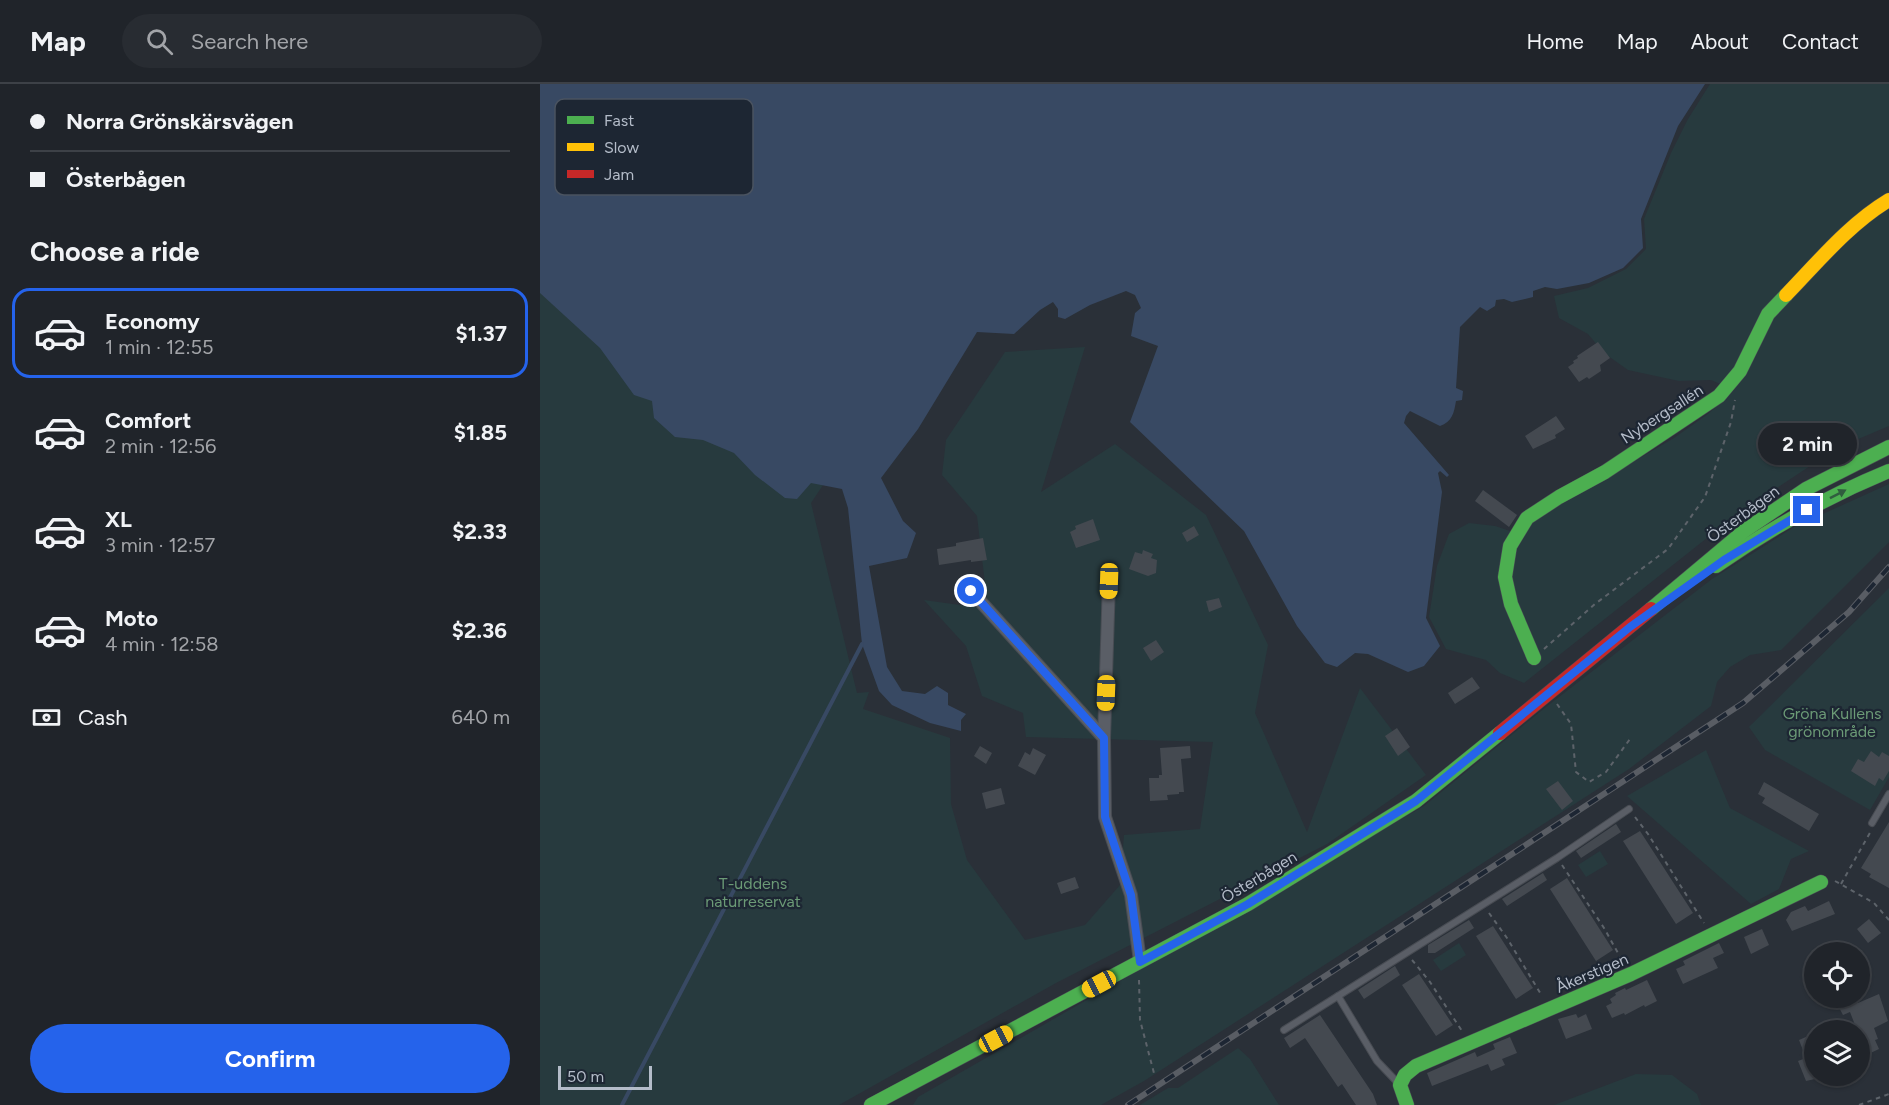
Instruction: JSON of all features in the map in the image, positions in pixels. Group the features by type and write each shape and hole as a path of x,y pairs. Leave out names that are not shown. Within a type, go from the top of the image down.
{"main road":[{"name":"Nybergsallén","path":"1534,658 1511,604 1505,577 1510,546 1527,518 1559,497 1605,472 1719,396 1740,371 1768,314 1844,236 1871,211 1889,200"},
{"name":"Österbågen","path":"872,1105 1248,904 1416,801 1766,515 1830,475 1889,447"},
{"name":"Österbågen","path":"1630,627 1724,560 1778,526 1857,484 1889,471"},
{"name":"Åkerstigen","path":"1400,1085 1405,1075 1416,1066 1631,974 1821,882"},
{"path":"1400,1085 1407,1105"}],"street":[{"path":"1109,581 1104,738 1105,817 1131,895 1140,962"},
{"path":"971,591 1104,738"}],"lane":[{"path":"1872,823 1889,794"},
{"path":"1284,1030 1557,858 1629,809"},
{"path":"1338,996 1377,1061 1400,1085"}],"path":[{"path":"1534,658 1595,604 1668,549 1705,497 1731,422 1740,371"},
{"path":"1548,693 1570,724 1576,772 1589,782 1606,772 1630,739"},
{"path":"1629,809 1702,917 1710,936"},
{"path":"1841,884 1872,828 1872,823"},
{"path":"1557,858 1604,928 1631,974"},
{"path":"1821,882 1834,880 1874,903 1889,920"},
{"path":"1482,904 1507,938 1550,1009"},
{"path":"1406,952 1430,982 1470,1044"},
{"path":"1140,962 1138,984 1140,1020 1155,1077"},
{"path":"1859,1105 1889,1094"}],"green space":[{"name":"T-uddens naturreservat","path":"540,84 555,102 555,195 633,195 847,449 811,503 857,693 869,692 863,709 950,738 951,804 967,860 1025,940 1085,925 1120,885 1124,835 1200,829 1213,742 1026,737 1023,713 982,696 966,646 924,600 988,609 977,516 942,475 946,440 1005,352 1085,347 1041,492 1115,444 1206,515 1268,645 1255,713 1307,832 1360,688 1426,775 1327,844 1056,983 839,1105 540,1105"},
{"path":"1710,84 1889,84 1889,426 1837,448 1736,515 1524,683 1500,673 1486,660 1446,649 1429,617 1437,566 1449,534 1469,523 1495,526 1522,535 1534,520 1674,438 1708,414 1734,390 1711,380 1679,381 1628,370 1604,353 1588,334 1559,318 1554,296 1588,288 1626,269 1646,249 1644,219 1671,153 1688,119"},
{"path":"1889,484 1889,542 1781,650 1750,655 1730,667 1717,682 1711,706 1629,769 1144,1081 1101,1105 913,1105 918,1097 1424,806 1546,707 1712,579 1794,527"},
{"name":"Gröna Kullens grönområde","path":"1889,588 1889,777 1870,810 1765,750 1749,727"},
{"path":"1706,750 1730,808 1809,851 1791,859 1779,889 1751,904 1627,796"},
{"path":"1600,851 1608,864 1586,877 1578,865"},
{"path":"1459,943 1466,955 1441,971 1433,960"},
{"path":"1238,1048 1250,1059 1279,1105 1140,1105 1168,1088 1178,1088"},
{"path":"1636,1074 1672,1075 1697,1094 1701,1105 1554,1105"}],"water":[{"path":"540,84 1705,84 1678,126 1641,219 1643,248 1623,268 1589,283 1557,289 1545,287 1533,291 1533,297 1512,302 1504,299 1496,300 1495,306 1487,311 1480,307 1460,327 1456,388 1463,391 1462,400 1456,401 1450,419 1440,426 1410,411 1406,416 1404,423 1449,475 1447,477 1440,471 1438,473 1442,492 1426,618 1440,646 1424,666 1408,672 1368,654 1355,653 1337,667 1325,663 1297,626 1244,531 1130,422 1158,346 1131,336 1135,313 1141,308 1135,295 1126,291 1090,305 1065,319 1058,317 1058,309 1053,302 1040,310 1014,334 977,332 918,429 881,478 903,521 916,533 907,558 869,566 887,667 902,691 925,694 937,686 948,693 948,705 966,714 961,720 961,731 930,723 892,705 879,691 862,644 848,508 842,489 811,483 797,499 785,498 755,475 734,453 703,440 675,437 654,418 652,401 634,395 600,348 540,293"}],"building":[{"path":"1598,342 1610,358 1600,365 1601,371 1579,382 1568,367 1574,363 1577,356"},
{"path":"1690,388 1698,397 1686,406 1679,398"},
{"path":"1556,416 1565,429 1555,435 1556,438 1533,449 1525,436"},
{"path":"1483,490 1517,515 1509,527 1475,501"},
{"path":"1093,519 1100,540 1076,548 1070,532 1076,529 1075,526"},
{"path":"1194,526 1199,535 1187,542 1182,533"},
{"path":"983,538 987,560 939,565 937,549"},
{"path":"1143,550 1153,554 1151,558 1157,560 1156,573 1148,576 1129,569 1135,552 1142,554"},
{"path":"1219,598 1222,607 1209,612 1206,601"},
{"path":"1156,640 1164,652 1151,661 1143,648"},
{"path":"1472,677 1480,688 1455,704 1448,693"},
{"path":"1397,728 1410,747 1398,756 1385,736"},
{"path":"980,746 992,753 986,764 974,756"},
{"path":"1190,746 1191,758 1181,759 1184,792 1167,795 1168,800 1150,801 1149,778 1159,778 1159,775 1162,775 1160,748"},
{"path":"1033,748 1046,755 1035,775 1018,766 1025,752 1030,755"},
{"path":"1871,751 1879,757 1882,752 1889,756 1889,771 1883,781 1879,778 1875,786 1851,771 1858,759 1864,762"},
{"path":"1558,781 1573,801 1562,810 1546,789"},
{"path":"1764,782 1819,814 1809,831 1762,803 1765,798 1758,794"},
{"path":"1001,788 1005,804 986,809 982,793"},
{"path":"1889,822 1889,888 1869,877 1871,874 1861,868"},
{"path":"1616,824 1621,832 1581,858 1576,851"},
{"path":"1640,831 1693,913 1676,924 1623,841"},
{"path":"1543,873 1547,880 1507,906 1502,899"},
{"path":"1075,877 1079,888 1061,894 1057,883"},
{"path":"1567,878 1613,950 1596,961 1550,889"},
{"path":"1829,901 1835,914 1792,931 1786,920 1791,912 1805,906 1808,911"},
{"path":"1869,919 1881,933 1867,942 1857,929"},
{"path":"1469,920 1474,928 1435,953 1428,953 1428,945"},
{"path":"1493,926 1533,988 1516,999 1476,936"},
{"path":"1762,929 1769,945 1751,954 1744,937"},
{"path":"1719,943 1724,953 1713,958 1718,968 1683,984 1676,969 1685,965 1683,961"},
{"path":"1395,966 1400,975 1364,999 1358,990"},
{"path":"1419,974 1453,1025 1436,1036 1402,985"},
{"path":"1647,980 1657,1001 1612,1018 1606,1006 1612,1003 1610,999 1616,995 1615,993"},
{"path":"1879,994 1888,1021 1874,1028 1878,1039 1875,1040 1879,1049 1870,1053 1870,1020 1853,1020 1850,1012 1843,1015 1839,1008 1870,1008 1870,998"},
{"path":"1576,1014 1578,1018 1586,1014 1592,1029 1566,1039 1558,1019"},
{"path":"1320,1015 1373,1094 1377,1105 1356,1105 1342,1084 1338,1087 1305,1038 1290,1048 1284,1038"},
{"path":"1510,1037 1517,1053 1502,1059 1505,1065 1491,1071 1488,1064 1432,1086 1427,1073 1475,1052 1477,1057 1495,1049 1493,1044"},
{"path":"1804,1038 1804,1053 1799,1040"},
{"path":"1804,1059 1804,1076 1798,1061"}],"waterway":[{"path":"622,1105 862,644"}],"railway":[{"path":"1128,1105 1743,703 1849,612 1889,567"}],"traffic: fast":[{"path":"1534,658 1511,604 1505,577 1510,546 1527,518 1559,497 1605,472 1719,396 1740,371 1768,314 1786,295"},
{"path":"1651,609 1744,531 1806,489 1889,447"},
{"path":"1716,566 1800,514 1889,471"},
{"path":"871,1105 1248,904 1416,801 1500,733"},
{"path":"1407,1105 1400,1085 1405,1075 1416,1066 1631,974 1821,882"}],"traffic: slow":[{"path":"1786,295 1847,232 1889,200"}],"traffic: jam":[{"path":"1500,733 1651,609"}],"route":[{"path":"971,591 1104,738 1105,817 1131,895 1140,962 1248,904 1416,801 1630,627 1724,560 1807,510"}]}
